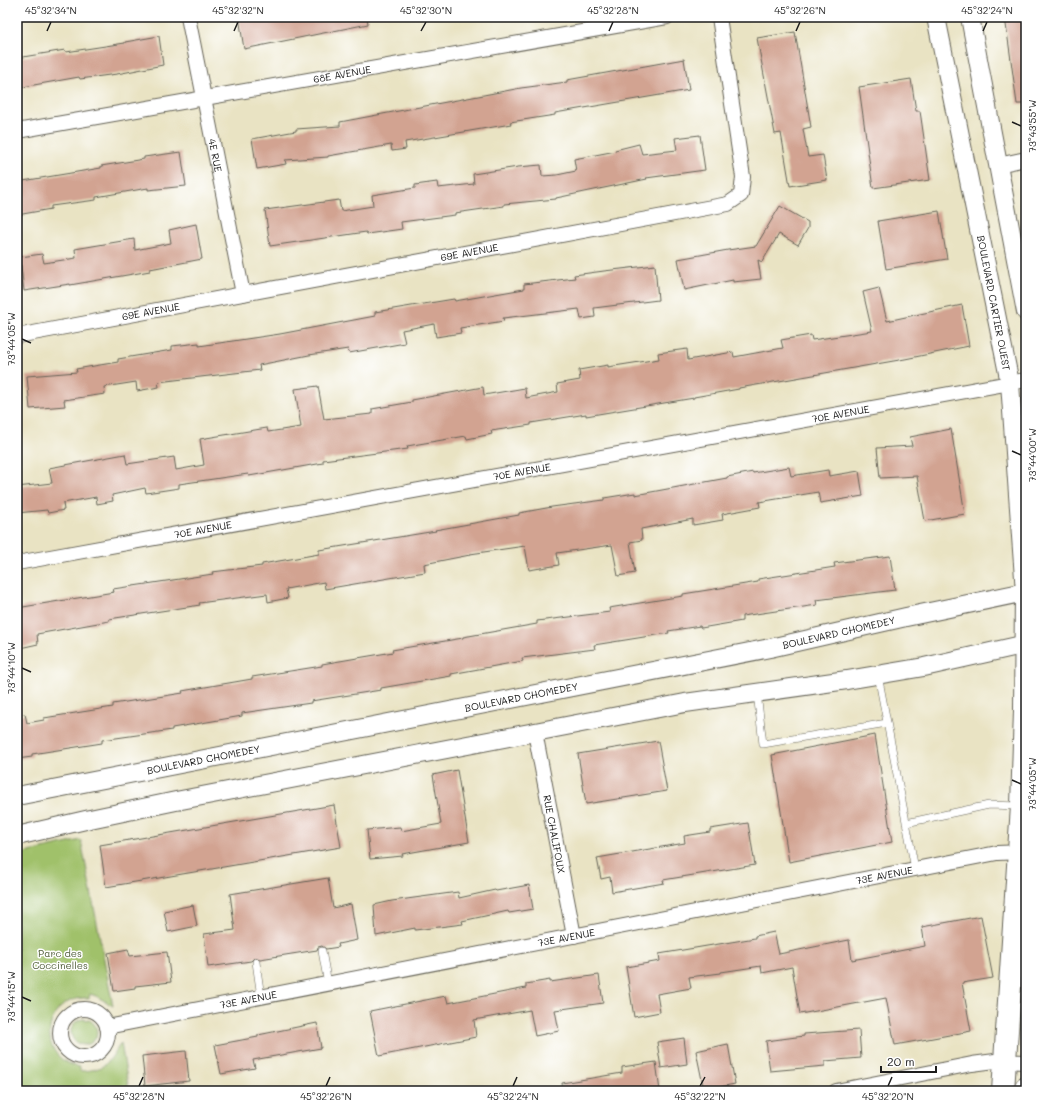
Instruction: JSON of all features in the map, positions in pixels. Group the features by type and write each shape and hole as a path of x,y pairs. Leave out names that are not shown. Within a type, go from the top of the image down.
{"main road":[{"path":"1003,1091 1004,1061 1022,852 1026,592"}],"street":[{"name":"4E RUE","path":"188,17 243,294"},
{"name":"68E AVENUE","path":"17,131 667,17"},
{"name":"69E AVENUE","path":"17,336 728,204 741,195 743,177 719,17"},
{"name":"BOULEVARD CARTIER OUEST","path":"936,17 1018,381 1026,592"},
{"path":"970,17 1026,312"},
{"path":"998,165 1026,159"},
{"name":"70E AVENUE","path":"17,563 1018,381"},
{"name":"BOULEVARD CHOMEDEY","path":"17,796 770,648 1026,592"},
{"path":"17,836 160,805 685,703 847,680 957,660 1026,644"},
{"name":"RUE CHALIFOUX","path":"535,732 574,936"},
{"name":"73E AVENUE","path":"107,1027 997,853 1022,852"},
{"path":"836,1091 972,1064 1004,1061 1026,1062"}],"lane":[{"path":"878,674 915,869"},
{"path":"756,693 764,744 887,723"},
{"path":"906,823 989,805 1022,806"},
{"path":"322,951 328,984"},
{"path":"256,962 261,997"}],"green space":[{"name":"Parc des Coccinelles","path":"81,840 113,1006 90,994 89,998 74,1000 62,1006 54,1016 50,1028 51,1041 56,1052 65,1062 80,1067 80,1071 101,1067 113,1056 121,1043 129,1091 17,1091 17,855"},
{"path":"1026,915 1026,1019 1021,1032 1017,1032"},
{"path":"84,1019 93,1023 97,1032 93,1041 84,1045 75,1041 71,1032 75,1023"}],"building":[{"path":"239,17 367,17 368,24 244,49"},
{"path":"1005,17 1026,17 1026,104 1017,104"},
{"path":"795,32 811,127 803,129 808,157 823,155 827,180 790,186 781,133 775,134 757,38"},
{"path":"159,36 163,65 117,74 80,79 79,77 17,88 17,58 65,50 66,52 125,43"},
{"path":"684,59 689,90 555,113 555,115 510,122 511,124 405,142 406,149 392,151 391,145 328,157 285,160 286,164 257,169 252,139 296,131 296,129 340,126 340,122 521,88 567,82 567,80"},
{"path":"911,79 916,111 920,111 930,180 873,188 859,87"},
{"path":"700,135 705,170 646,178 647,179 556,199 504,204 504,206 455,213 455,215 401,222 402,229 367,234 366,232 270,246 265,210 339,200 341,211 373,206 372,195 415,188 415,185 437,182 438,188 474,184 473,174 518,167 541,165 542,176 557,175 576,171 574,159 616,151 615,150 639,144 642,154 677,150 675,138"},
{"path":"181,152 186,186 148,190 148,188 96,197 96,200 51,206 51,209 17,215 17,182 101,168 101,166 144,159 144,157"},
{"path":"780,206 808,222 808,228 798,245 779,234 762,262 758,260 761,279 733,282 733,280 684,290 678,259 756,246"},
{"path":"939,211 947,259 886,269 878,221"},
{"path":"196,224 202,259 150,269 150,271 70,285 24,291 20,257 42,254 44,263 76,258 75,249 134,239 135,250 171,243 169,230"},
{"path":"655,265 658,300 594,308 595,317 581,319 579,309 503,318 504,321 460,328 461,333 436,337 434,324 402,330 405,343 349,353 348,349 309,355 259,365 260,370 158,382 159,387 137,391 136,382 104,387 105,394 64,400 65,406 30,409 27,376 77,372 76,369 118,362 118,359 172,350 172,346 199,343 199,346 280,334 375,316 375,312 454,299 455,301 524,289 524,284 575,278 574,275"},
{"path":"879,288 887,321 962,305 969,346 905,359 739,388 694,398 586,416 586,414 531,423 531,425 491,431 492,434 467,439 466,436 407,446 408,449 323,460 323,463 249,476 248,474 179,484 179,488 146,493 145,488 112,495 113,501 97,504 96,497 63,503 64,510 48,513 47,510 17,513 17,487 52,483 49,468 125,454 127,464 174,457 176,470 204,465 200,439 267,428 268,432 301,427 295,389 318,386 324,419 372,414 372,409 483,387 484,395 525,388 526,398 558,392 557,384 580,380 579,370 659,359 658,353 687,349 688,360 733,352 734,357 783,348 781,340 811,335 812,340 872,331 863,292"},
{"path":"951,429 965,514 925,521 917,476 880,478 877,448 912,446 910,437"},
{"path":"789,467 791,476 828,470 829,476 859,471 863,496 820,503 818,492 759,502 760,507 722,514 723,520 693,525 693,519 641,529 642,540 630,542 635,573 618,576 612,545 557,553 559,565 529,570 525,546 470,554 424,564 425,572 325,589 324,582 286,589 288,598 268,602 267,594 199,603 200,605 109,619 109,621 37,634 38,644 20,648 17,632 17,608 114,592 113,589 213,574 212,572 262,566 262,564 319,554 319,550 436,531 435,530 519,515 519,513 604,500 604,498 635,493 635,495 753,472"},
{"path":"890,556 895,590 816,600 817,605 742,616 742,621 701,628 700,626 668,631 669,633 594,645 595,649 522,658 523,661 451,674 451,676 381,688 381,690 311,701 311,703 242,713 242,716 172,728 172,730 102,740 102,743 32,754 32,757 17,759 17,715 25,714 27,723 44,720 44,718 113,707 113,704 183,693 182,691 252,679 252,677 322,666 322,664 393,652 392,650 537,624 537,621 610,612 609,608 758,582 758,579 835,567 834,563"},
{"path":"875,735 892,842 789,862 772,755"},
{"path":"658,741 667,791 586,804 578,754"},
{"path":"457,770 469,842 402,854 403,856 370,859 367,830 400,827 401,831 441,824 433,775"},
{"path":"334,805 341,847 106,887 100,845"},
{"path":"748,823 755,865 663,880 664,883 612,892 610,877 601,879 597,858 685,843 684,836 710,832 710,829"},
{"path":"328,878 333,908 351,904 357,940 338,944 339,947 326,949 322,946 318,947 317,950 260,959 255,957 251,961 208,967 204,934 235,930 230,894"},
{"path":"529,885 533,909 509,913 508,911 462,921 463,924 415,930 415,928 376,936 374,905 458,892 459,898 495,890"},
{"path":"193,905 197,926 168,932 164,911"},
{"path":"981,916 993,978 962,983 971,1031 895,1045 886,998 800,1014 792,967 762,973 761,966 689,977 691,988 657,994 660,1012 634,1017 626,967 660,961 659,954 755,938 755,936 774,932 779,954 849,940 852,960 925,946 922,927"},
{"path":"128,949 130,956 167,952 171,982 135,986 135,988 114,991 108,953"},
{"path":"599,975 603,1003 555,1010 559,1031 535,1036 530,1010 474,1020 476,1037 379,1056 370,1011 446,996 448,1003 526,988 526,984"},
{"path":"317,1023 321,1048 253,1060 255,1068 221,1074 215,1045 258,1037 258,1035"},
{"path":"859,1030 861,1058 825,1061 825,1066 770,1071 766,1041 804,1036 804,1034"},
{"path":"684,1038 687,1064 661,1068 657,1042"},
{"path":"728,1044 735,1084 704,1090 696,1051"},
{"path":"186,1051 189,1081 145,1086 142,1056"},
{"path":"656,1062 660,1091 563,1091 562,1083 622,1073 622,1067"}]}
